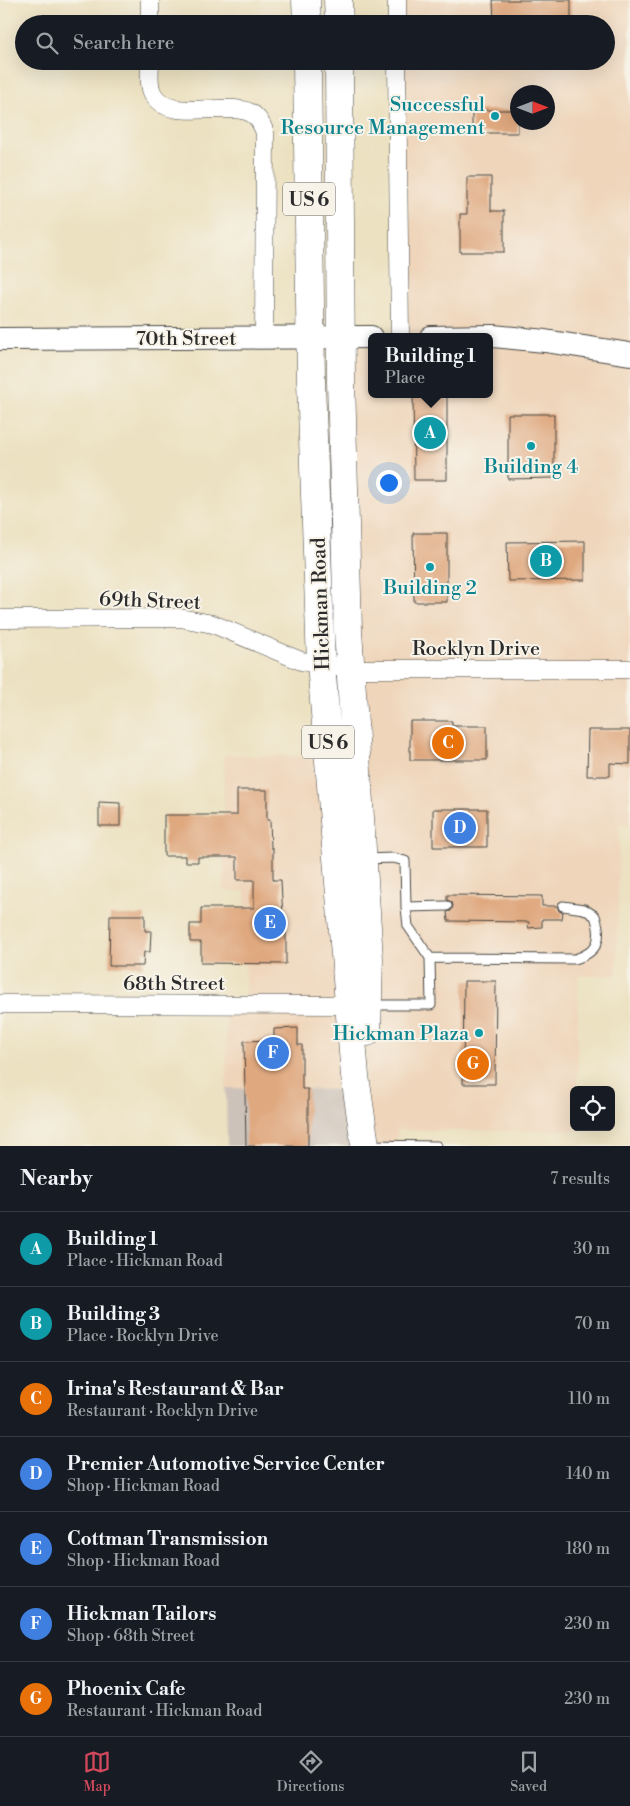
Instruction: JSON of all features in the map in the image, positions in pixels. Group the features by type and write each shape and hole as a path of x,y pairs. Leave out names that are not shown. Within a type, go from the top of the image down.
{"main road":[{"path":"306,0 307,15"},
{"path":"338,0 338,15"},
{"name":"Hickman Road","path":"307,70 310,338 321,664 358,1005 365,1146"},
{"name":"Hickman Road","path":"339,70 341,337 348,610 369,959 358,1005"}],"street":[{"path":"150,0 150,15"},
{"path":"397,0 397,15"},
{"path":"150,70 151,90 156,100 162,105 172,108 236,109 250,112 259,119 266,133 264,338"},
{"path":"397,70 400,333"},
{"path":"493,336 545,341 630,354"},
{"name":"70th Street","path":"0,339 368,337"},
{"name":"69th Street","path":"0,619 180,618 213,624 301,661 321,664"},
{"name":"Rocklyn Drive","path":"321,664 351,669 630,669"},
{"name":"68th Street","path":"0,1004 358,1005"}],"lane":[{"path":"358,1005 431,1005 430,958 408,926 405,861 393,858 362,859"},
{"path":"406,907 447,906"},
{"path":"430,958 575,960 586,956 596,946 598,939 595,916 584,909 563,906"},
{"path":"365,1146 437,1146"}],"shaded area":[{"path":"397,0 630,0 630,825 619,825 617,975 578,976 577,1086 570,1086 570,1131 397,1130 396,1146 365,1146 367,999 341,337 368,337 368,398 493,398 493,333 400,333 397,70 615,70 615,15 397,15"},
{"path":"224,755 330,757 356,1090 226,1088 226,1004 245,1004 245,891 224,891"},
{"path":"226,1088 356,1090 365,1146 227,1146"}],"building":[{"path":"493,0 571,0 571,15 494,15"},
{"name":"Successful Resource Management","path":"472,110 510,110 510,130 518,130 518,133 472,133"},
{"path":"467,177 491,177 491,211 504,211 504,252 460,252 460,214 467,214"},
{"path":"413,398 447,398 447,480 414,480"},
{"name":"Building 4","path":"508,414 554,414 554,478 508,479"},
{"name":"Building 2","path":"413,533 447,533 447,602 414,602"},
{"path":"585,541 585,580 508,581 507,542"},
{"path":"410,721 452,721 452,726 487,726 487,760 410,760"},
{"path":"588,730 630,730 630,764 610,763 610,776 587,776"},
{"path":"237,790 267,790 267,820 270,820 271,848 273,848 273,880 281,880 283,920 286,920 286,964 201,963 201,942 190,942 190,924 201,924 201,908 254,908 254,880 237,880 237,857 198,857 198,862 185,862 185,856 164,856 164,815 237,815"},
{"path":"99,802 120,803 120,826 99,826"},
{"path":"433,809 487,809 487,847 433,847"},
{"path":"447,895 542,896 542,906 557,906 559,911 563,912 562,919 542,919 542,927 528,928 529,922 448,921 447,912 451,911 453,906 452,902 447,900"},
{"path":"110,915 145,915 145,931 151,931 150,952 144,952 143,966 109,966"},
{"name":"Hickman Plaza","path":"464,981 496,981 495,1084 463,1084"},
{"path":"298,1028 298,1045 302,1045 302,1089 308,1089 308,1146 246,1146 244,1041 274,1040 274,1029"}],"place":[{"name":"Successful Resource Management","path":"495,116"},
{"name":"Building 1","path":"430,433"},
{"name":"Building 4","path":"531,446"},
{"name":"Building 3","path":"546,561"},
{"name":"Building 2","path":"430,567"},
{"name":"Irina's Restaurant & Bar","path":"448,743"},
{"name":"Premier Automotive Service Center","path":"460,828"},
{"name":"Cottman Transmission","path":"270,923"},
{"name":"Hickman Plaza","path":"479,1033"},
{"name":"Hickman Tailors","path":"273,1053"},
{"name":"Phoenix Cafe","path":"473,1064"}]}
